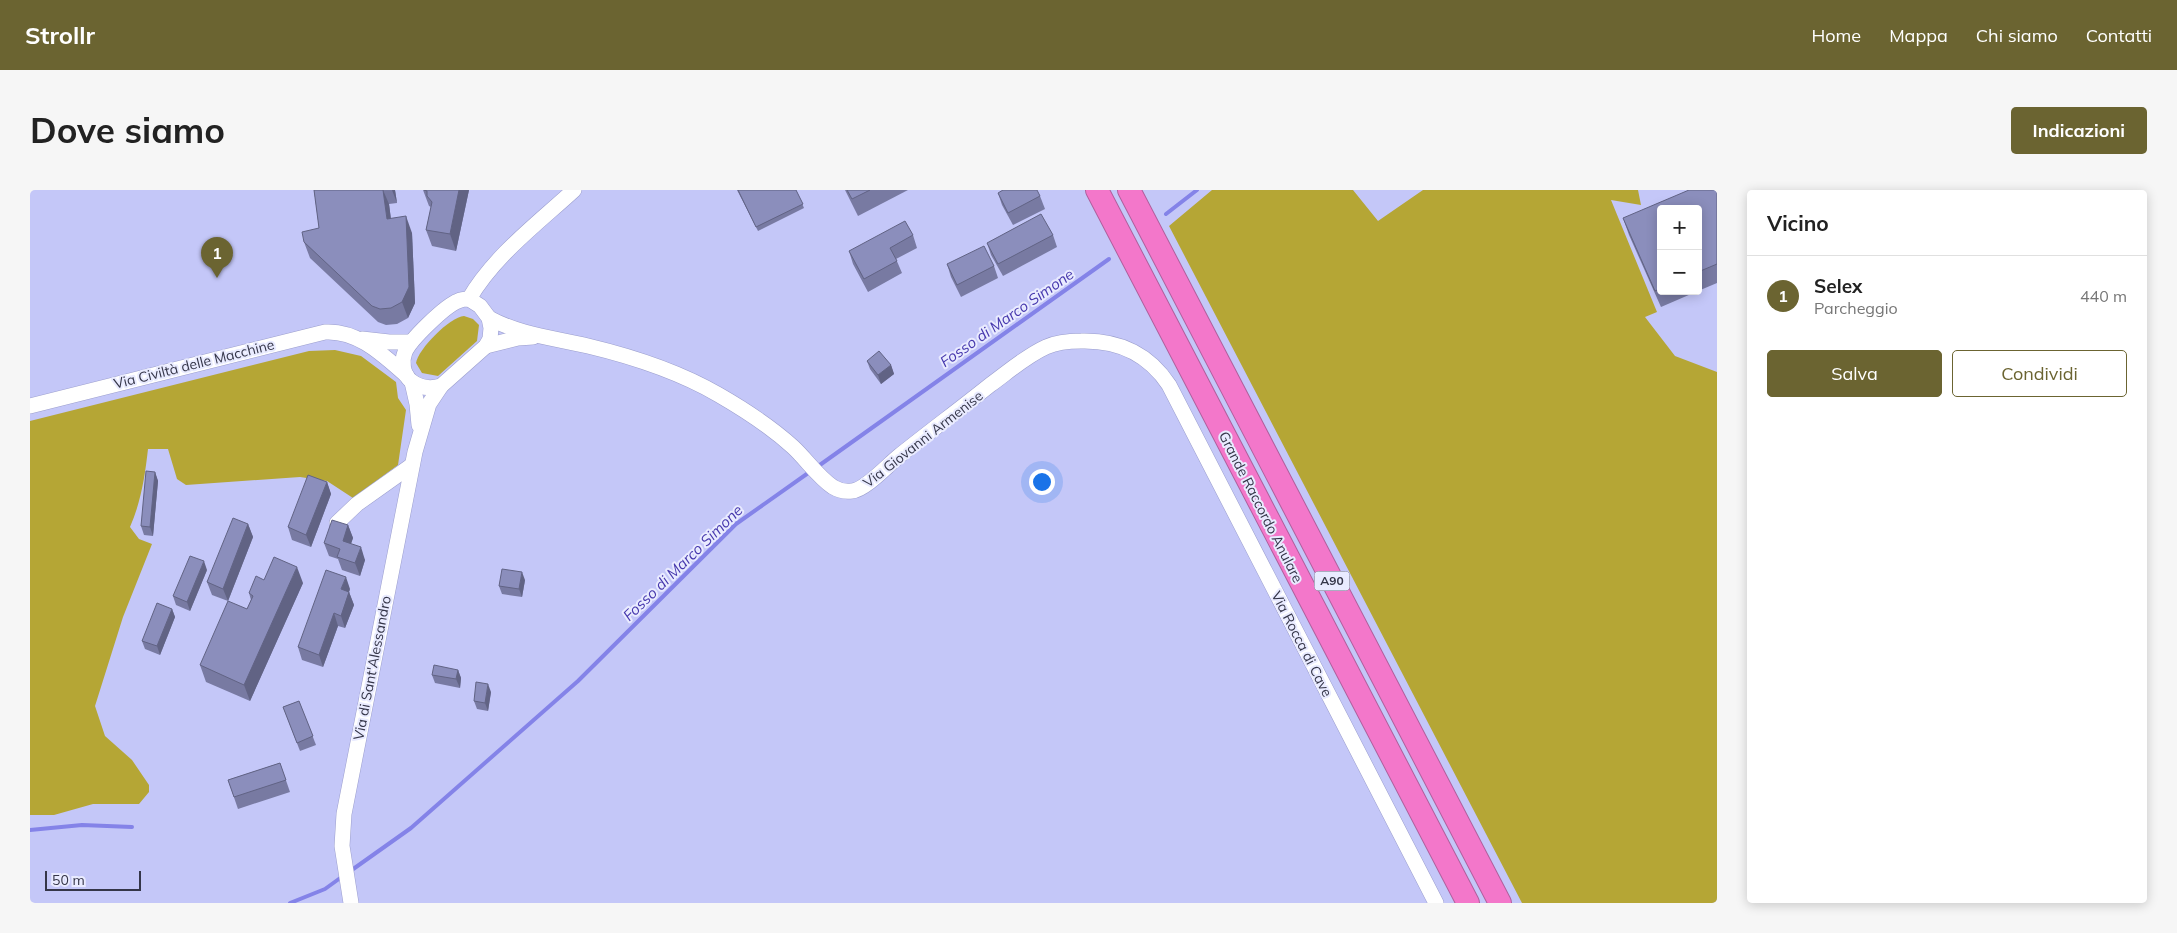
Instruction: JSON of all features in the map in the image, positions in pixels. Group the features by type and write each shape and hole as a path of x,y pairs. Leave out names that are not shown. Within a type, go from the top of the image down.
{"highway":[{"name":"Grande Raccordo Anulare","path":"1097,190 1468,903"},
{"name":"Grande Raccordo Anulare","path":"1133,198 1500,903"}],"street":[{"path":"469,299 479,282 494,264 574,190"},
{"path":"411,342 448,307 460,300 469,299 480,306 489,318 491,334 486,346"},
{"name":"Via Giovanni Armenise","path":"489,318 511,328 542,337 638,359 697,383 771,429 808,462 831,486 841,491 860,489 925,435 1018,364 1037,351 1057,343 1098,341 1126,347 1152,364 1169,385"},
{"name":"Via Civiltà delle Macchine","path":"30,406 310,334 339,332 358,338 388,342 411,342"},
{"name":"Via Giovanni Armenise","path":"486,346 518,338 542,337"},
{"name":"Via Civiltà delle Macchine","path":"358,338 383,355 409,378"},
{"name":"Via di Sant'Alessandro","path":"411,342 404,358 418,413 419,434"},
{"name":"Via di Sant'Alessandro","path":"350,897 343,851 344,814 419,434 429,404 441,386 486,346"},
{"path":"409,378 425,387 441,386"},
{"name":"Via Rocca di Cave","path":"1169,385 1436,903"},
{"path":"337,523 357,504 412,465"}],"shaded area":[{"path":"1212,190 1353,190 1378,221 1423,190 1638,190 1641,205 1611,200 1657,312 1645,317 1675,356 1717,372 1717,903 1522,903 1169,226"},
{"path":"464,316 473,319 479,325 477,341 438,376 422,373 416,363 422,350 443,328"},
{"path":"335,350 361,356 396,382 398,398 406,410 398,465 353,498 327,481 300,477 186,485 177,479 168,449 148,449 142,489 130,527 139,539 152,544 123,617 95,706 105,736 132,760 149,785 149,792 139,804 93,804 54,815 30,815 30,421 309,351"}],"building":[{"path":"314,190 383,190 387,219 406,216 409,287 402,302 391,308 380,309 372,306 304,242 302,232 319,228"},
{"path":"424,190 459,190 450,234 426,230 432,202 427,196 427,191"},
{"path":"738,190 796,190 803,204 756,227"},
{"path":"847,190 870,190 852,199"},
{"path":"1003,190 1037,190 1040,196 1008,213 998,193"},
{"path":"1689,190 1717,190 1717,264 1702,270 1702,205 1657,205 1657,290 1655,291 1623,218"},
{"path":"1041,214 1053,235 998,264 987,243"},
{"path":"905,221 913,235 890,248 897,261 864,279 849,251"},
{"path":"984,246 994,266 957,285 947,264"},
{"path":"879,351 891,365 878,375 867,361"},
{"path":"146,471 155,472 150,527 141,526"},
{"path":"308,475 327,482 306,535 288,527"},
{"path":"233,518 248,524 223,589 207,582"},
{"path":"332,520 348,525 343,541 361,547 355,563 337,557 340,549 324,543"},
{"path":"190,556 204,561 187,602 173,596"},
{"path":"274,557 297,567 244,685 200,665 228,601 247,609 253,596 249,593 256,576 264,580"},
{"path":"502,569 522,572 519,589 499,586"},
{"path":"326,570 346,577 341,589 349,592 341,616 334,613 319,655 298,647"},
{"path":"157,603 172,609 157,646 142,641"},
{"path":"434,665 458,670 456,679 432,675"},
{"path":"476,682 488,684 485,703 474,701"},
{"path":"299,701 313,736 297,743 283,707"},
{"path":"280,763 286,780 234,797 228,780"}],"waterway":[{"name":"Fosso di Marco Simone","path":"1166,214 1197,190"},
{"name":"Fosso di Marco Simone","path":"817,467 1109,259"},
{"name":"Fosso di Marco Simone","path":"349,872 411,828 578,681 736,524 811,471"},
{"path":"30,830 82,825 132,827"},
{"name":"Fosso di Marco Simone","path":"290,903 325,889 343,876"}],"place":[{"name":"Selex","path":"217,278"}]}
